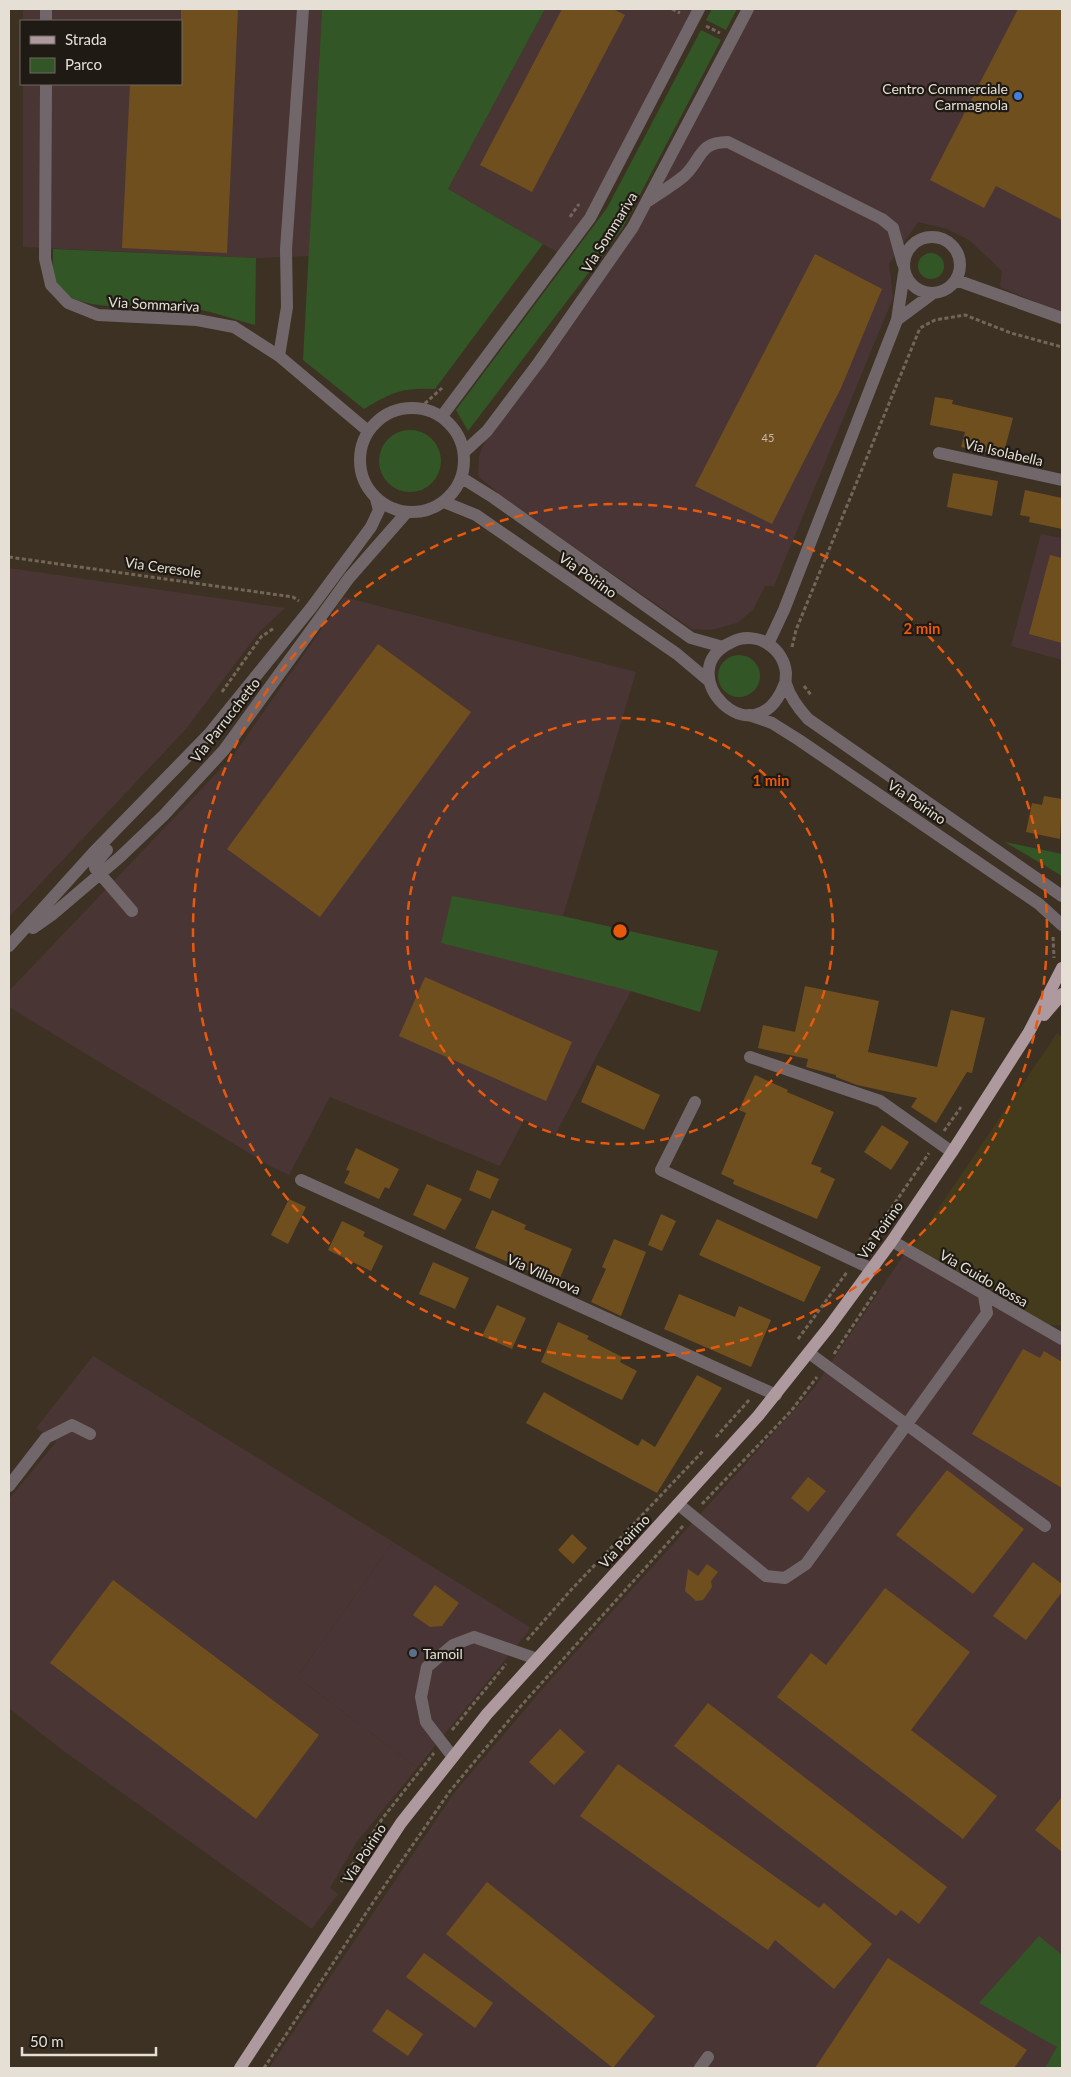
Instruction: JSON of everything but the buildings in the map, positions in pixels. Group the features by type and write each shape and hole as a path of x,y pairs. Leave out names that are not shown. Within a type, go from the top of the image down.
{"main road":[{"name":"Via Poirino","path":"1029,1032 1056,967"},
{"name":"Via Poirino","path":"240,2068 401,1823 487,1714 678,1504 776,1394 809,1353 892,1242 1029,1032 1062,994"}],"street":[{"path":"279,356 287,307 286,249 303,9"},
{"name":"Via Sommariva","path":"442,416 590,218 699,9"},
{"name":"Via Sommariva","path":"464,452 487,431 539,362 633,227 748,9"},
{"name":"Via Sommariva","path":"46,85 45,259 51,284 68,303 98,316 197,320 234,328 279,356 368,432"},
{"path":"646,202 685,175 703,150 715,142 728,142 882,219 893,228 904,268 914,288 932,294"},
{"path":"768,644 784,610 896,320 904,268 910,246 917,241 935,237 944,240 957,253 960,262 956,280 941,292 932,294 896,320"},
{"path":"956,280 1062,318"},
{"path":"405,408 420,408 442,416 460,438 464,452 465,466 462,478 454,491 444,502 431,509 417,513 388,507 376,499 367,488 361,474 359,460 362,445 368,432 378,420 391,412 405,408"},
{"name":"Via Isolabella","path":"939,453 1062,480"},
{"name":"Via Poirino","path":"462,478 494,498 691,638 723,647"},
{"name":"Via Parrucchetto","path":"13,942 93,853 157,790 209,734 311,608 378,517 379,510 376,499"},
{"name":"Via Poirino","path":"444,502 476,515 677,654 709,681"},
{"name":"Via Parrucchetto","path":"13,942 53,914 164,815 224,750 349,578 407,512"},
{"path":"748,638 768,644 783,661 785,683 781,695 773,705 762,712 749,715 738,714 718,702 712,692 709,681 712,662 723,647 738,639 748,638"},
{"name":"Via Poirino","path":"785,683 798,708 808,719 1062,896"},
{"name":"Via Poirino","path":"749,715 772,723 799,740 1042,906 1057,928"},
{"path":"132,911 99,874 95,864 148,806 157,790"},
{"path":"750,1057 880,1101 952,1152"},
{"path":"695,1102 661,1170 872,1269"},
{"name":"Via Villanova","path":"301,1180 776,1394"},
{"name":"Via Guido Rossa","path":"892,1242 1062,1339"},
{"path":"678,1504 766,1576 785,1578 806,1564 905,1424 987,1313 984,1296"},
{"path":"809,1353 1045,1526"},
{"path":"9,1486 46,1438 72,1425 90,1434"},
{"path":"454,1756 426,1722 421,1698 427,1667 453,1645 474,1637 537,1659"},
{"path":"700,2068 708,2057"}],"path":[{"path":"675,22 682,9"},
{"path":"568,220 580,202"},
{"path":"792,654 796,630 920,328 935,320 965,315 1011,333 1062,347"},
{"path":"420,408 445,385"},
{"name":"Via Ceresole","path":"9,557 293,597 311,608"},
{"path":"294,608 306,594"},
{"path":"221,693 262,637 276,627"},
{"path":"801,680 811,695"},
{"path":"1056,967 1054,958 1057,928"},
{"path":"793,1346 855,1261 965,1101"},
{"path":"711,1443 760,1388"},
{"path":"341,1882 382,1819 442,1742 518,1651 571,1590 704,1450"}],"shaded area":[{"path":"23,9 322,9 309,256 256,258 23,247 23,85 182,85 182,20 23,20"},
{"path":"545,9 699,9 562,255 448,189"},
{"path":"748,9 1062,9 1062,311 1000,287 1002,271 969,240 947,229 918,222 889,264 893,298 774,586 765,586 753,610 737,623 711,630 692,629 509,502 478,476 479,456 490,428 633,227"},
{"path":"1041,534 1062,538 1062,660 1011,646"},
{"path":"9,568 285,608 259,632 186,729 9,917"},
{"path":"344,597 636,672 563,916 718,951 700,1012 631,991 555,1135 524,1120 500,1166 330,1097 289,1175 272,1167 9,1007 9,991 232,757"},
{"path":"905,1253 1062,1345 1062,2068 269,2068 454,1793 545,1686 814,1388"},
{"path":"93,1356 393,1542 297,1677 417,1768 356,1843 330,1888 338,1894 312,1929 61,1749 9,1708 9,1499 56,1442 36,1428"},
{"name":"Tamoil","path":"393,1542 531,1628 417,1768 297,1677"}],"green space":[{"path":"322,9 545,9 448,189 543,244 435,389 405,390 364,409 303,360"},
{"path":"712,9 737,9 726,30 706,20"},
{"path":"701,30 721,40 622,229 468,431 456,410 607,208"},
{"path":"53,249 256,258 255,325 188,307 115,306 77,300 63,292 55,280"},
{"path":"931,253 940,257 944,266 940,275 931,279 922,275 918,266 922,257"},
{"path":"404,430 416,430 432,439 439,449 441,461 439,473 432,483 416,492 404,492 393,487 384,478 379,467 379,455 384,444 393,435"},
{"path":"739,655 754,661 760,676 754,691 739,697 724,691 718,676 724,661"},
{"path":"1005,842 1062,854 1062,876"},
{"path":"452,896 562,916 718,951 700,1012 631,991 441,943"},
{"path":"1039,1936 1062,1955 1062,2068 1045,2068 1057,2047 979,2003"}],"sand":[{"path":"1057,1033 1062,1036 1062,1325 1038,1325 913,1246"}],"place":[{"name":"Centro Commerciale Carmagnola","path":"1018,96"},
{"name":"Tamoil","path":"413,1653"}]}
